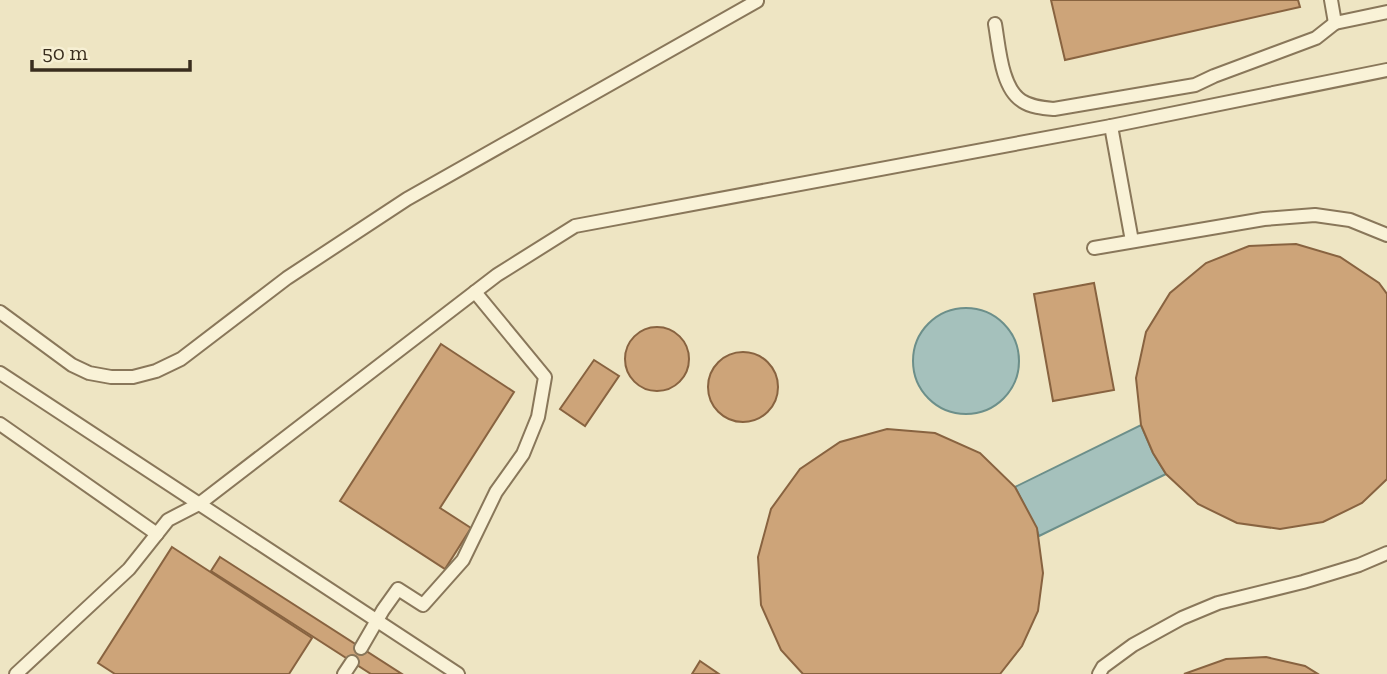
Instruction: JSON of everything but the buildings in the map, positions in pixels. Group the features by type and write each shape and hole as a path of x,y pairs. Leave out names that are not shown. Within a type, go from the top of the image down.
{"lane":[{"path":"1331,0 1335,23"},
{"path":"0,312 72,365 89,373 133,377 156,371 181,359 287,278 407,199 757,1"},
{"path":"995,24 1008,85 1021,101 1054,109 1195,85 1316,38 1335,23 1387,12"},
{"path":"16,674 130,569 169,520 199,504 497,275 575,226 1111,126 1387,71"},
{"path":"1111,126 1132,241"},
{"path":"1094,248 1264,219 1315,215 1350,220 1387,235"},
{"path":"361,648 398,589 423,605 463,560 496,492 523,454 538,417 545,377 475,292"},
{"path":"0,373 458,674"},
{"path":"0,424 157,534"},
{"path":"1090,674 1101,671 1133,645 1182,618 1218,604 1359,565 1387,553"},
{"path":"344,674 352,662"}],"water":[{"path":"966,308 986,312 1004,323 1015,341 1019,361 1015,381 1004,399 986,410 966,414 946,410 928,399 917,381 913,361 917,341 928,323 946,312"},
{"path":"1141,425 1166,474 1039,536 1015,487"}]}
